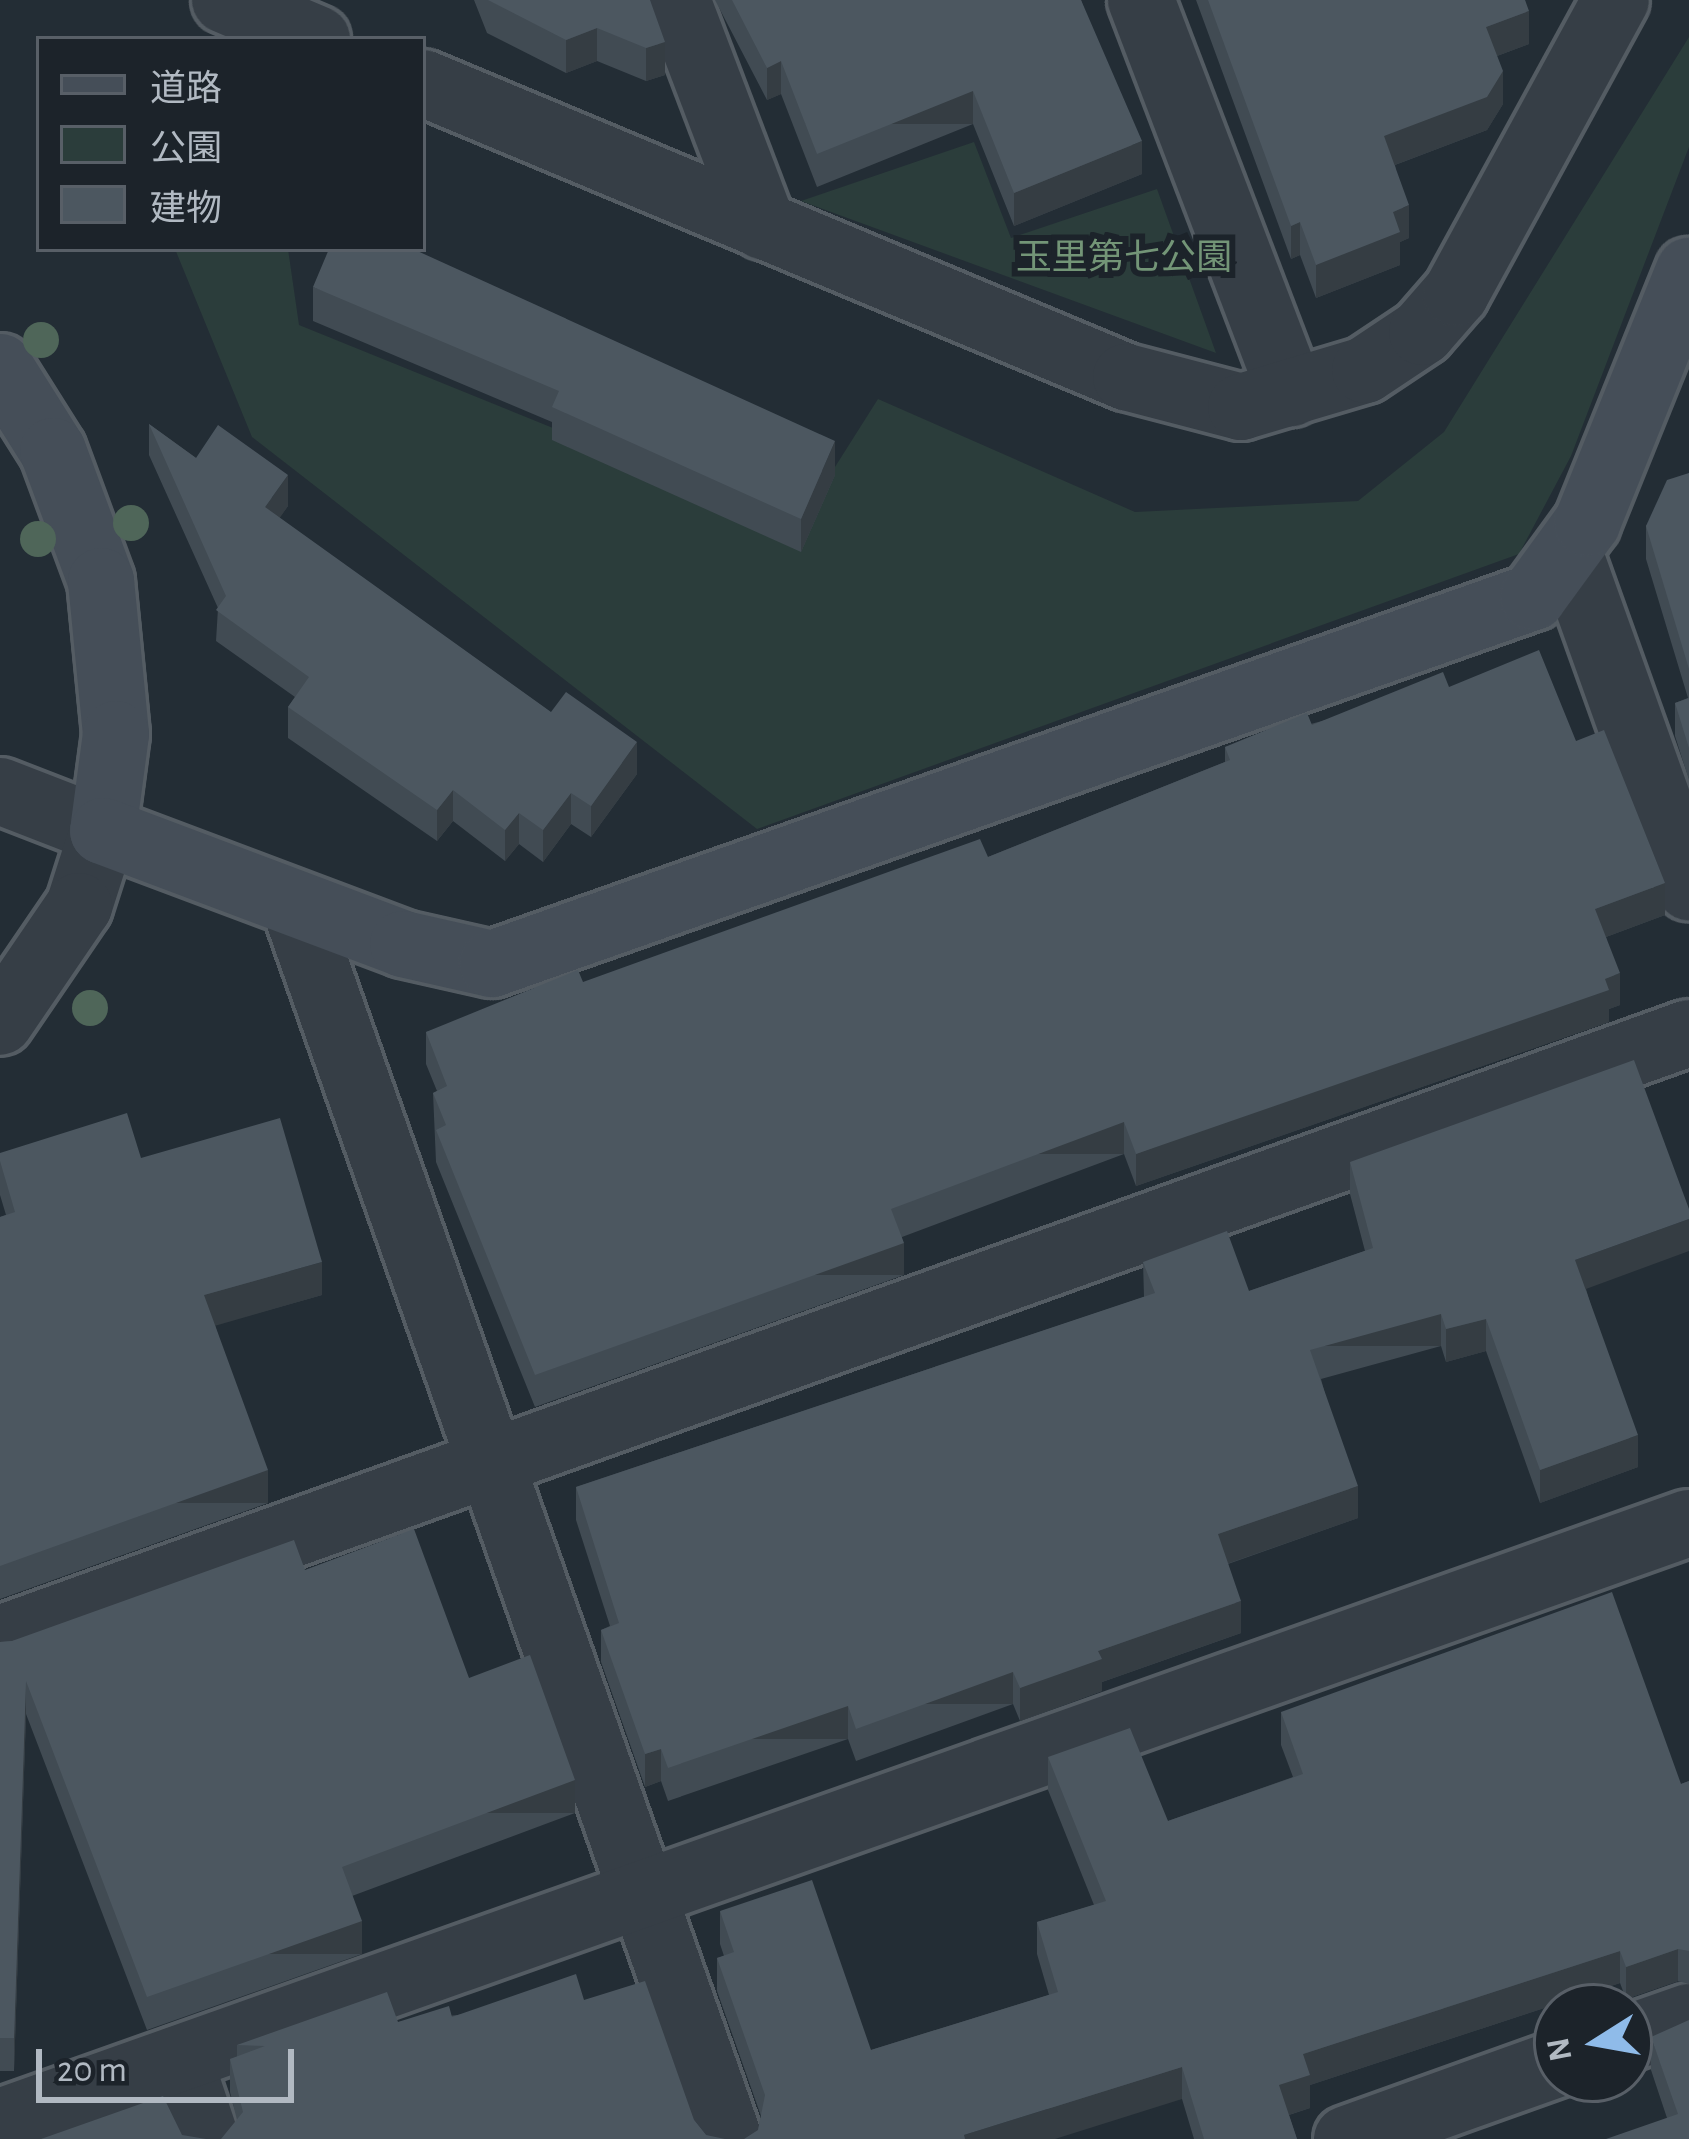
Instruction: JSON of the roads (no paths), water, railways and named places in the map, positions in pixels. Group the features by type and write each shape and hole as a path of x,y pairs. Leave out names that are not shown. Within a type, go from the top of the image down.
{"street":[{"path":"224,0 310,36"},
{"path":"677,0 763,226"},
{"path":"1141,0 1291,394"},
{"path":"426,84 1187,399 1241,407 1365,370 1456,293 1609,4"},
{"path":"0,791 452,959 532,953 1533,597 1570,555 1689,271"},
{"path":"0,367 53,451 101,581 116,734 103,831 79,906 0,1022"},
{"path":"1570,555 1689,887"},
{"path":"294,904 729,2139"},
{"path":"0,1639 1689,1033"},
{"path":"0,2122 1689,1523"},
{"path":"1653,2030 1689,2017"},
{"path":"179,2059 206,2139"},
{"path":"1347,2139 1533,2073"}],"park label":[{"name":"玉里第七公園","path":"1124,259"}]}
